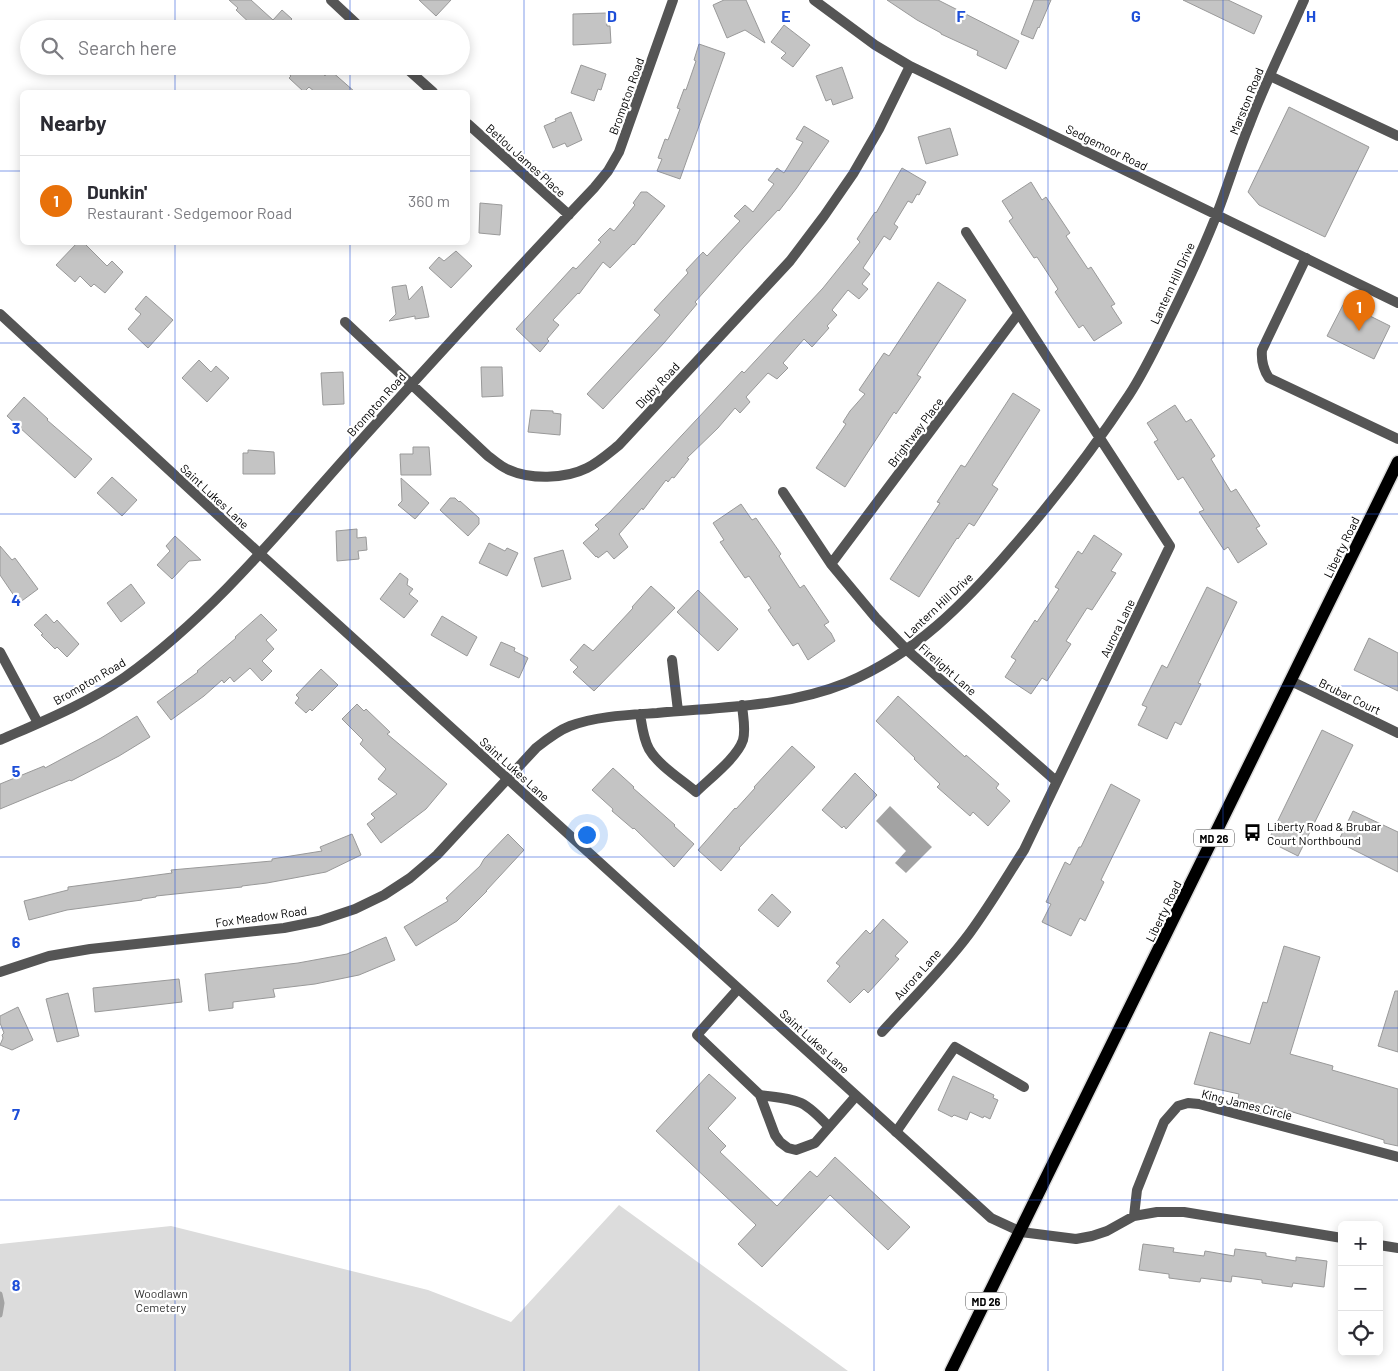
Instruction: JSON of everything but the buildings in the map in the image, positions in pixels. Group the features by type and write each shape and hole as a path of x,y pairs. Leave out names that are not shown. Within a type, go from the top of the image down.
{"main road":[{"name":"Liberty Road","path":"951,1371 1398,465"}],"street":[{"path":"331,0 352,20"},
{"name":"Brompton Road","path":"0,740 38,723 122,678 158,652 196,619 569,215 608,171 619,152 673,0"},
{"name":"Sedgemoor Road","path":"814,0 875,45 910,66 1397,301"},
{"name":"Marston Road","path":"1217,214 1249,125 1304,0"},
{"name":"Digby Road","path":"345,322 488,456 508,470 530,476 549,476 569,474 586,469 602,460 619,445 790,260 853,174 879,129 910,66"},
{"path":"414,75 431,90"},
{"path":"1270,76 1398,136"},
{"name":"Betlou James Place","path":"470,126 569,215"},
{"name":"Lantern Hill Drive","path":"506,778 536,748 551,736 569,727 590,721 640,714 791,699 824,691 875,670 907,650 934,629 966,600 1039,518 1130,394 1190,277 1217,214"},
{"name":"Aurora Lane","path":"882,1032 931,979 968,935 996,896 1024,850 1170,546 966,232"},
{"path":"1306,258 1262,350 1263,370 1269,378 1398,439"},
{"name":"Saint Lukes Lane","path":"0,314 258,553 991,1218 1021,1232"},
{"name":"Brightway Place","path":"831,564 1018,314"},
{"name":"Firelight Lane","path":"783,492 831,564 876,618 907,650 1056,781"},
{"path":"0,652 38,723"},
{"path":"672,660 678,711"},
{"name":"Brubar Court","path":"1291,682 1398,733"},
{"path":"640,714 649,749 658,760 696,792 735,753 743,741 745,727 742,705"},
{"name":"Fox Meadow Road","path":"0,972 49,956 90,949 284,928 318,921 355,909 384,895 410,878 437,855 506,778"},
{"path":"738,989 697,1035 760,1095 775,1135 780,1142 788,1148 796,1150 815,1143 856,1096"},
{"path":"896,1132 956,1047 1024,1087"},
{"path":"760,1095 796,1100 814,1111 829,1127"},
{"name":"King James Circle","path":"1134,1216 1137,1190 1164,1122 1178,1106 1199,1104 1398,1157"},
{"path":"1021,1232 1076,1239 1107,1231 1134,1216 1157,1212 1184,1212 1338,1237"},
{"path":"1383,1245 1398,1248"}],"green space":[{"name":"Woodlawn Cemetery","path":"619,1205 848,1371 0,1371 0,1244 171,1226 428,1290 511,1322"}],"shaded area":[{"path":"890,806 932,847 906,873 895,863 906,851 876,821"}],"waterway":[{"path":"0,1294 2,1303 0,1315"}],"place":[{"name":"Dunkin'","path":"1359,331"},
{"name":"Liberty Road & Brubar Court Northbound","path":"1253,833"}]}
